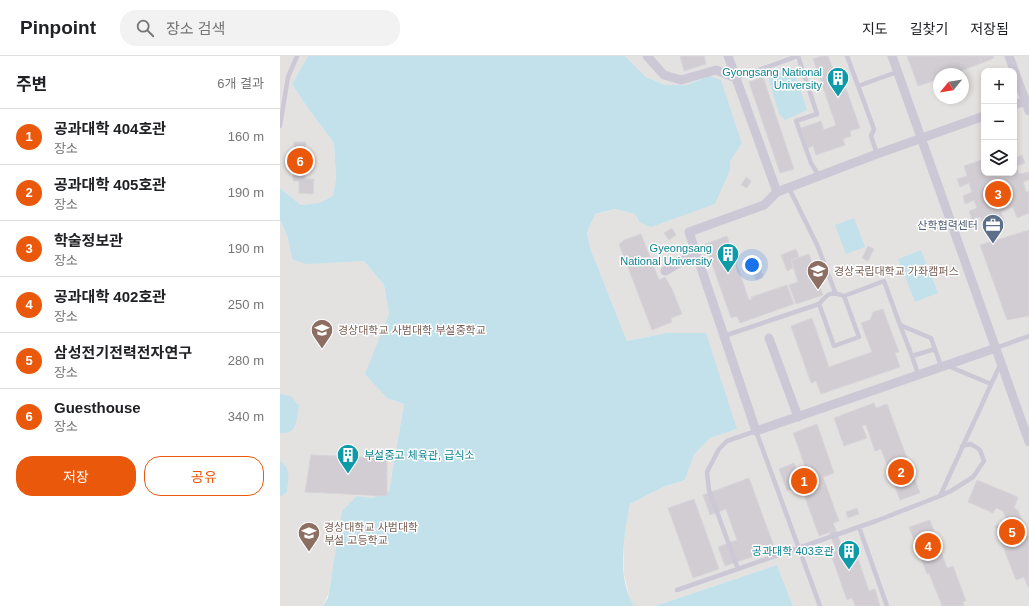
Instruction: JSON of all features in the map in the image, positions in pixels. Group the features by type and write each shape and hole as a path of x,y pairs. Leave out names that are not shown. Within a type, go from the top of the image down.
{"street":[{"path":"647,56 664,75 682,80 716,70 736,78"},
{"path":"728,56 777,192"},
{"path":"892,56 1029,442"},
{"path":"1009,56 1027,100 1029,111"},
{"path":"1017,104 1027,100"},
{"path":"981,117 777,192 764,205 689,232 756,431 996,348"},
{"path":"665,271 696,253"},
{"path":"769,338 798,417"}],"lane":[{"path":"280,126 288,77 297,56"},
{"path":"736,78 798,56 817,114 796,121 811,163 819,176"},
{"path":"849,56 858,86 874,128 871,136 877,154"},
{"path":"858,86 897,72"},
{"path":"789,188 818,247 835,292"},
{"path":"724,336 819,304 827,295 835,292 844,296 884,281 918,374"},
{"path":"819,304 834,346 859,337 844,296"},
{"path":"900,325 931,338 944,366 991,384"},
{"path":"996,348 1029,336"},
{"path":"912,356 935,349"},
{"path":"940,496 1001,364"},
{"path":"738,569 709,490 707,472 719,449 728,441 756,431 820,606"},
{"path":"677,590 858,527 951,491 973,477 984,461 980,450 971,444 962,446"},
{"path":"858,527 887,606"}],"shaded area":[{"path":"280,56 308,56 292,84 334,143 336,178 333,196 319,203 301,205 280,188"},
{"path":"308,56 625,56 646,77 665,85 687,85 709,76 721,80 742,144 730,161 730,171 715,204 651,227 639,222 635,214 615,209 595,214 587,233 591,250 627,341 666,333 706,333 737,429 710,438 694,455 685,480 663,487 630,504 624,542 623,569 628,595 634,606 323,606 328,598 342,511 357,496 372,498 389,491 404,404 387,398 365,374 389,314 384,285 364,261 306,264 292,259 287,235 280,220 280,188 301,205 319,203 333,196 336,178 334,143 292,84"},
{"name":"경상국립대학교 가좌캠퍼스","path":"625,56 1029,56 1029,606 793,606 777,565 655,606 634,606 630,600 624,574 623,539 630,504 663,487 685,480 694,455 710,438 737,429 666,333 627,341 591,250 587,233 595,214 615,209 635,214 639,222 715,204 730,171 730,161 742,144 709,76 687,85 665,85 646,77"},
{"path":"784,70 794,71 807,110 785,120 779,114 768,77"},
{"path":"854,218 865,247 846,254 835,225"},
{"path":"280,220 287,235 292,259 364,261 384,285 389,314 387,398 404,404 389,491 372,498 357,496 332,574 328,595 323,606 280,606"},
{"path":"921,250 938,293 915,302 898,259"},
{"path":"280,394 291,396 299,406 295,425 293,429 286,433 280,433"},
{"path":"280,461 284,464 288,471 288,479 287,492 280,497"},
{"path":"777,565 793,606 655,606"}],"building":[{"path":"680,56 704,56 706,64 684,71"},
{"name":"Gyongsang National University","path":"828,56 835,74 840,72 860,128 850,131 851,136 843,139 845,145 816,155 813,146 808,148 801,128 821,121 824,130 836,125 813,59"},
{"path":"907,56 979,56 982,63 968,68 933,68 933,81 918,86"},
{"path":"979,56 993,56 994,58 982,63"},
{"path":"763,77 794,169 780,173 749,82"},
{"path":"294,142 306,142 305,179 314,179 313,194 299,193 299,181 293,181"},
{"path":"1022,155 1025,163 1017,166 1017,157"},
{"path":"981,160 981,176 1017,176 1017,166 1019,174 1029,172 1029,180 1023,182 1026,192 1029,191 1029,213 1017,218 1013,207 1001,212 1005,223 985,230 980,217 972,220 969,211 977,208 974,200 965,204 963,196 972,192 969,183 960,187 957,179 967,176 964,166"},
{"path":"746,177 751,181 747,188 741,185"},
{"path":"672,228 676,235 669,240 664,233"},
{"path":"1029,230 1029,316 1007,320 980,245"},
{"path":"641,234 659,280 665,277 672,289 682,314 671,318 672,322 652,330 619,244 624,240"},
{"name":"Gyeongsang National University","path":"727,236 749,300 752,299 751,297 787,285 794,304 740,323 737,316 731,318 705,244"},
{"path":"868,246 874,249 868,261 862,258"},
{"path":"796,249 799,257 791,260 793,268 787,271 781,255"},
{"path":"809,254 823,295 796,304 789,285 798,282 791,260"},
{"path":"760,265 763,278 756,280 752,268"},
{"path":"883,309 899,352 895,353 900,367 821,394 816,381 811,383 791,326 812,318 829,367 872,352 861,323 870,320 873,312"},
{"path":"874,403 876,408 887,404 920,493 900,500 881,449 875,451 866,425 862,426 867,438 844,446 834,418"},
{"path":"817,424 834,473 823,477 839,521 833,523 836,530 819,536 801,486 787,491 779,469 794,463 797,472 806,469 793,433"},
{"name":"부설중고 체육관, 급식소","path":"311,455 387,458 387,496 305,492"},
{"path":"749,478 775,549 725,566 718,547 737,540 726,509 710,515 703,495"},
{"path":"977,480 1018,497 1014,508 1018,510 1029,539 1028,587 1024,577 1016,580 995,526 1007,521 1003,511 996,508 993,513 968,502"},
{"path":"694,499 719,569 693,578 668,508"},
{"path":"857,508 859,514 848,518 846,512"},
{"path":"930,520 947,568 953,566 966,601 963,602 964,606 942,606 929,573 927,574 909,527"},
{"path":"836,530 842,548 836,550 829,532"},
{"name":"공과대학 403호관","path":"853,544 869,591 875,589 880,606 855,606 852,598 847,600 830,552"}],"place":[{"name":"Gyongsang National University","path":"838,98"},
{"name":"Guesthouse","path":"300,161"},
{"name":"학술정보관","path":"998,194"},
{"name":"산학협력센터","path":"993,244"},
{"name":"Gyeongsang National University","path":"728,274"},
{"name":"경상국립대학교 가좌캠퍼스","path":"818,290"},
{"name":"경상대학교 사범대학 부설중학교","path":"322,350"},
{"name":"공과대학 405호관","path":"901,472"},
{"name":"부설중고 체육관, 급식소","path":"348,474"},
{"name":"공과대학 404호관","path":"804,481"},
{"name":"삼성전기전력전자연구","path":"1012,532"},
{"name":"공과대학 402호관","path":"928,546"},
{"name":"경상대학교 사범대학 부설 고등학교","path":"309,552"},
{"name":"공과대학 403호관","path":"849,570"}]}
